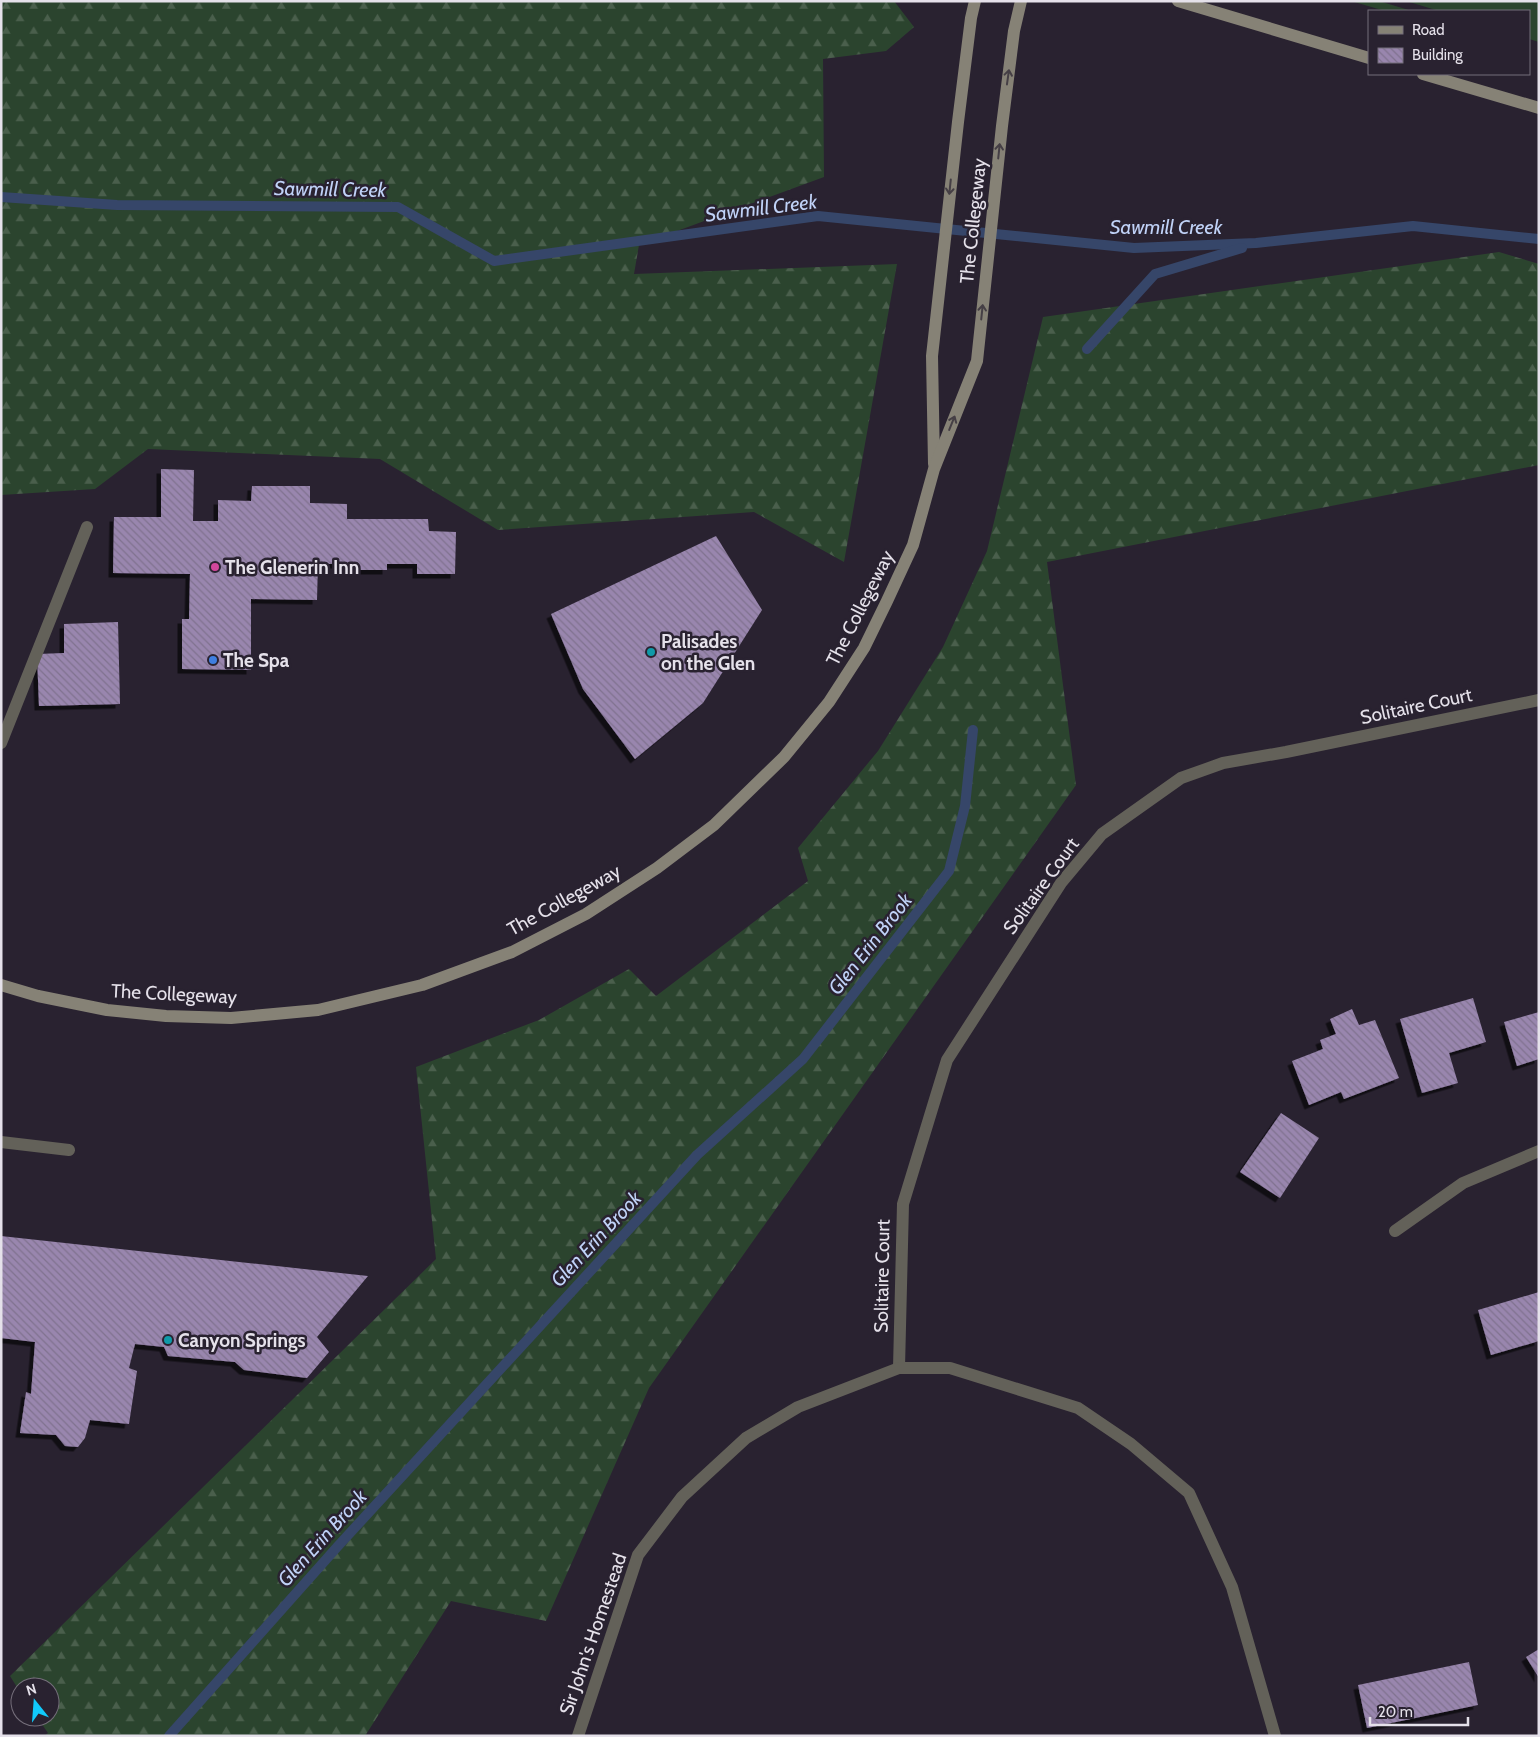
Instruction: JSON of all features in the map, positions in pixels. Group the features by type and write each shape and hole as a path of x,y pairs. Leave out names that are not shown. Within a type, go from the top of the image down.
{"street":[{"name":"The Collegeway","path":"934,469 932,356 958,122 971,18 975,1"},
{"name":"The Collegeway","path":"1,985 38,996 107,1010 166,1016 230,1018 318,1010 422,985 512,952 586,914 657,868 714,824 784,757 829,702 864,648 913,545 934,469 977,361 1002,126 1014,31 1022,1"},
{"path":"1178,1 1368,58"},
{"path":"1426,75 1539,108"},
{"path":"1,743 87,527"},
{"name":"Solitaire Court","path":"899,1368 902,1204 947,1060 1062,883 1102,834 1181,778 1223,763 1286,752 1539,700"},
{"path":"1,1142 69,1150"},
{"path":"1395,1231 1463,1183 1539,1151"},
{"name":"Sir John's Homestead","path":"578,1736 638,1555 682,1497 746,1438 754,1433 798,1407 899,1368 950,1368 1078,1408 1131,1444 1189,1493 1232,1587 1274,1736"}],"green space":[{"path":"1,1 894,1 914,27 886,51 823,59 824,177 639,245 634,274 897,264 844,562 754,512 498,530 380,459 148,449 95,489 1,495"},
{"path":"1351,1 1379,1 1409,10 1382,10"},
{"path":"1406,1 1539,1 1539,42 1530,39 1530,10 1436,10"},
{"path":"1499,252 1539,264 1539,465 1047,562 1076,785 649,1388 546,1621 451,1601 365,1736 44,1736 48,1733 44,1727 60,1727 60,1677 10,1676 436,1259 416,1067 539,1020 629,969 656,996 808,881 798,848 878,751 943,647 987,551 1043,317"}],"building":[{"name":"The Glenerin Inn","path":"161,469 194,470 193,521 218,521 218,500 251,501 252,486 310,486 310,503 347,504 347,519 428,519 429,531 456,532 455,574 417,574 417,564 387,564 387,570 349,570 349,564 318,564 317,600 251,599 251,670 182,669 182,619 189,619 190,574 113,573 114,517 161,517"},
{"name":"Palisades on the Glen","path":"716,536 762,610 703,703 635,759 583,689 551,614"},
{"path":"118,622 120,704 39,706 37,654 64,653 64,624"},
{"path":"1473,998 1486,1042 1449,1053 1458,1083 1422,1093 1400,1019"},
{"path":"1352,1009 1359,1025 1375,1020 1399,1078 1344,1099 1341,1092 1309,1105 1292,1061 1323,1049 1320,1040 1336,1034 1330,1019"},
{"path":"1539,1012 1539,1059 1517,1066 1504,1022"},
{"path":"1281,1113 1319,1138 1280,1198 1240,1172"},
{"name":"Canyon Springs","path":"1,1236 368,1276 317,1337 329,1352 307,1378 244,1370 235,1362 168,1356 164,1347 135,1344 129,1368 137,1371 129,1424 90,1420 85,1438 78,1447 65,1446 56,1435 20,1433 26,1392 31,1394 35,1342 1,1338"},
{"path":"1539,1292 1539,1341 1491,1355 1478,1310"},
{"path":"1539,1649 1539,1678 1526,1657"},
{"path":"1469,1662 1478,1705 1367,1728 1358,1685"}],"waterway":[{"name":"Sawmill Creek","path":"1,197 117,205 398,207 494,261 818,216 1134,248 1256,243 1413,226 1539,239"},
{"name":"Glen Erin Brook","path":"1087,349 1155,274 1242,248"},
{"name":"Glen Erin Brook","path":"169,1736 338,1546 697,1155 803,1059 949,871 965,806 973,730"}],"place":[{"name":"The Glenerin Inn","path":"215,567"},
{"name":"Palisades on the Glen","path":"651,652"},
{"name":"The Spa","path":"213,660"},
{"name":"Canyon Springs","path":"168,1340"}]}
